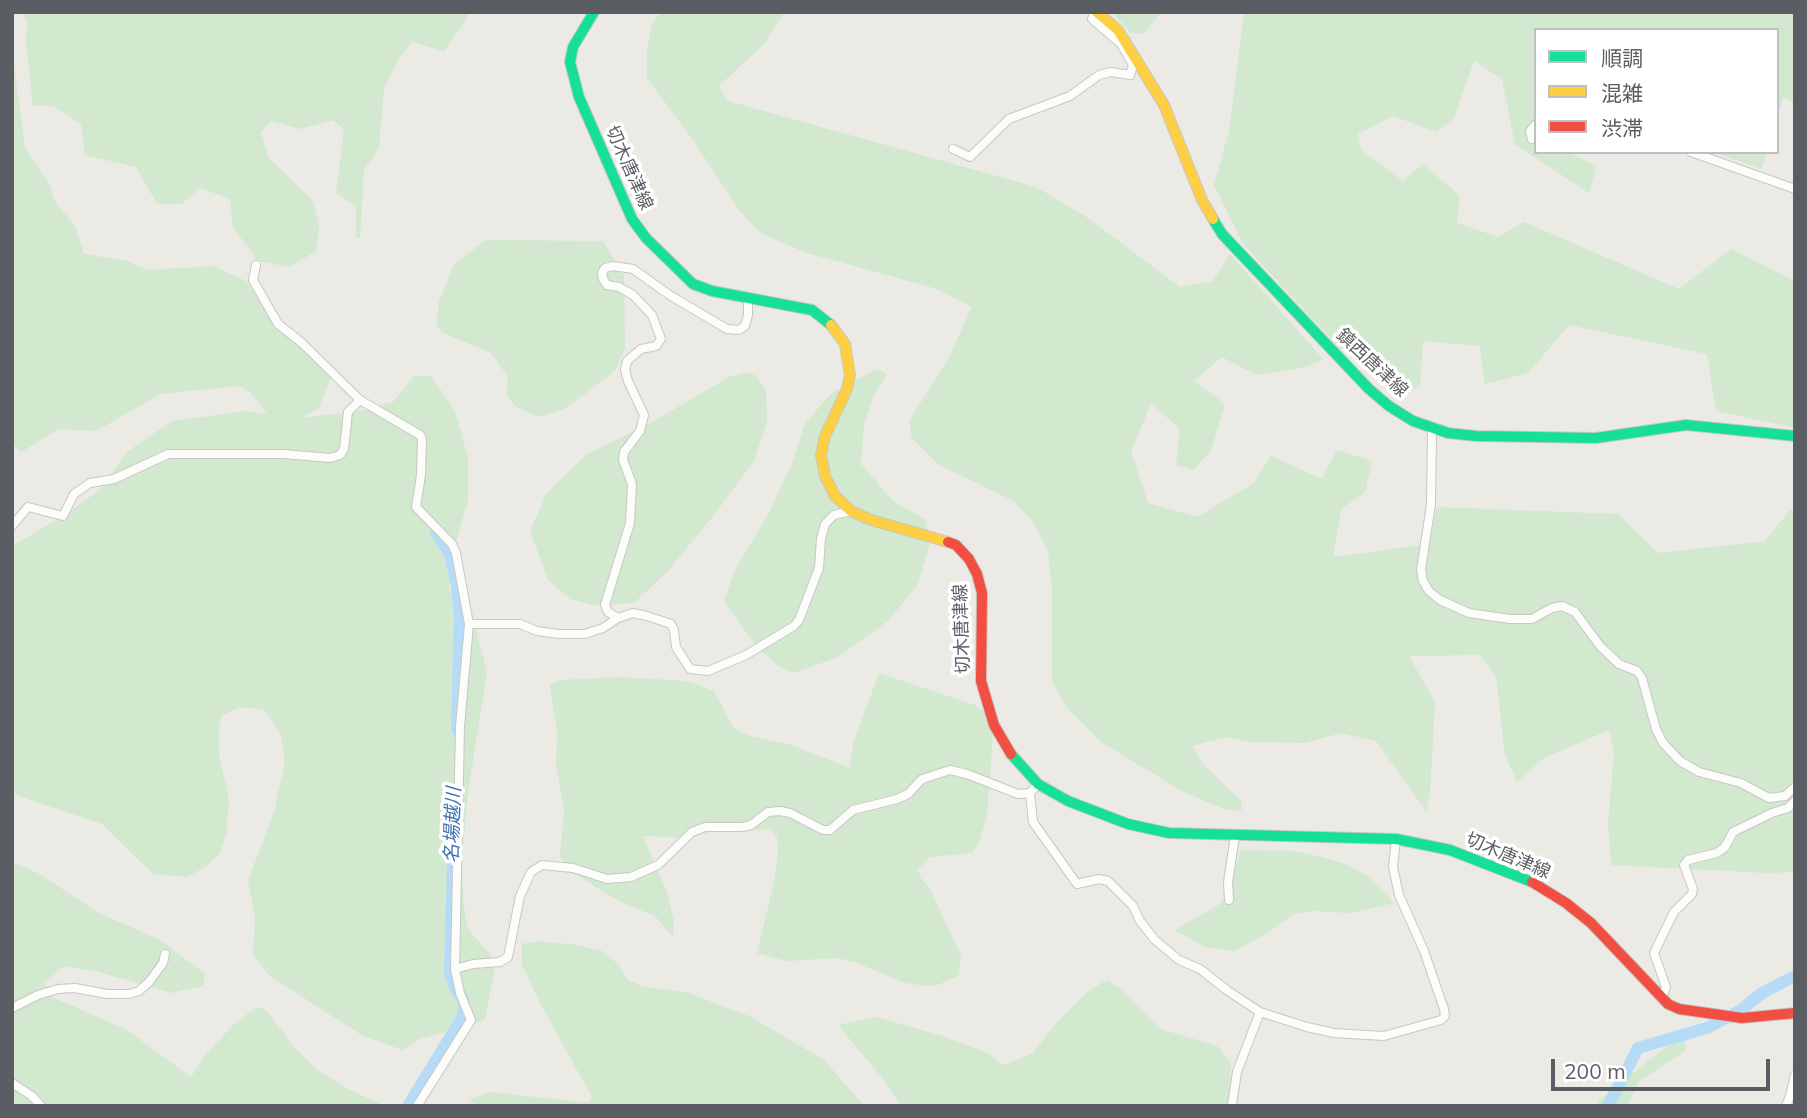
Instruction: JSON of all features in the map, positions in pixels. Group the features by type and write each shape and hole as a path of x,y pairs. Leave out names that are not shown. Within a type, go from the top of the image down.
{"main road":[{"name":"切木唐津線","path":"594,12 573,47 570,62 579,97 632,219 646,238 693,284 712,291 812,310 836,329 845,344 850,375 847,389 825,436 821,455 825,476 835,496 851,511 871,520 938,537 956,545 969,559 977,574 982,593 981,681 986,704 994,725 1012,756 1038,784 1068,801 1128,824 1169,832 1396,839 1450,850 1537,884 1566,903 1591,923 1668,1004 1679,1009 1742,1018 1795,1013"},
{"name":"鎮西唐津線","path":"1096,12 1118,30 1164,105 1202,200 1222,234 1369,389 1413,421 1448,433 1476,436 1596,438 1686,425 1795,436"}],"street":[{"path":"953,149 970,157 1009,119 1070,96 1099,75 1111,72 1130,75 1132,65 1121,44 1092,19 1096,12"},
{"path":"1532,139 1530,131 1534,126"},
{"path":"1697,154 1795,189"},
{"path":"256,264 253,280 278,324 301,342 360,400 420,435 421,475 415,507 452,544 456,552 470,624 460,727 455,969 460,993 471,1020 417,1106"},
{"path":"618,618 608,612 605,605 630,523 632,484 623,460 624,452 640,431 644,415 625,369 627,361 641,349 656,346 661,339 652,315 633,295 619,287 607,285 602,273 605,268 614,266 633,269 671,296 727,329 739,330 745,326 748,298"},
{"path":"12,526 27,507 63,516 74,495 90,483 114,479 177,452 284,454 330,458 344,449 348,412 360,400"},
{"path":"1432,429 1431,504 1422,570 1423,581 1429,591 1440,600 1469,613 1510,620 1532,619 1552,608 1562,606 1574,612 1600,646 1619,664 1637,671 1642,678 1656,729 1663,743 1680,761 1699,772 1741,783 1769,798 1785,796 1795,787"},
{"path":"470,624 520,624 537,631 585,634 603,628 618,618 633,614 646,615 670,624 674,630 676,647 690,669 708,671 794,626 799,620 819,568 825,524 834,514 851,511"},
{"path":"455,969 473,964 500,962 508,957 520,896 531,872 542,865 573,868 607,880 631,877 658,865 692,832 705,827 742,827 768,812 780,811 790,813 823,830 830,830 853,810 897,799 908,794 922,779 950,770 1018,794 1030,793 1038,784"},
{"path":"1030,793 1033,822 1077,884 1099,879 1108,881 1133,906 1140,922 1155,940 1180,960 1200,969 1260,1012 1316,1029 1384,1036 1441,1020 1445,1016 1424,951 1399,895 1393,867 1396,839"},
{"path":"1661,998 1665,986 1654,953 1674,912 1692,894 1693,889 1684,865 1688,860 1717,853 1725,847 1733,832 1788,808 1795,801"},
{"path":"1229,900 1228,883 1235,836"},
{"path":"12,1008 37,995 58,989 75,988 107,994 139,991 163,963 165,954"},
{"path":"1232,1105 1237,1072 1260,1012"},
{"path":"1786,1106 1795,1075"},
{"path":"12,1083 32,1096 41,1106"}],"green space":[{"path":"22,12 471,12 444,51 412,42 400,57 384,88 379,148 364,170 360,239 356,237 356,206 336,193 344,129 333,120 301,129 271,121 261,132 269,158 313,201 319,226 316,251 289,267 258,261 233,227 230,199 201,188 181,204 157,204 136,167 85,155 81,124 53,106 33,106 26,43 27,20"},
{"path":"661,12 784,12 765,43 719,86 728,101 1036,187 1088,218 1180,287 1213,281 1230,254 1324,360 1301,368 1257,375 1222,357 1194,381 1225,404 1211,451 1193,470 1176,465 1180,429 1151,403 1131,452 1148,503 1197,517 1254,483 1271,456 1322,479 1337,450 1372,461 1365,492 1341,509 1333,557 1430,544 1436,507 1618,514 1658,553 1765,541 1790,510 1795,510 1795,872 1611,865 1608,825 1614,752 1609,730 1544,758 1517,782 1505,755 1496,677 1480,655 1409,656 1435,702 1430,794 1426,811 1376,741 1341,733 1305,743 1249,742 1227,737 1192,746 1203,764 1242,802 1241,811 1224,809 1184,792 1101,742 1067,708 1052,681 1052,590 1048,551 1033,521 1012,500 939,465 912,438 909,421 947,361 972,307 934,288 807,253 760,233 739,210 693,140 647,78 647,49 652,24"},
{"path":"1112,12 1161,12 1144,34 1131,33"},
{"path":"1244,12 1795,12 1795,102 1783,98 1779,111 1779,28 1534,28 1534,154 1571,154 1596,166 1589,193 1515,144 1502,79 1474,61 1454,118 1436,132 1393,116 1358,134 1361,150 1403,181 1423,164 1460,196 1457,223 1498,237 1524,222 1679,289 1731,249 1795,281 1795,428 1716,411 1707,354 1569,325 1528,373 1485,384 1480,346 1423,341 1420,386 1402,393 1338,346 1243,244 1214,185 1229,131"},
{"path":"12,50 25,148 50,185 55,202 75,226 84,254 127,261 147,270 213,266 246,281 280,327 333,373 318,409 300,418 355,412 393,402 414,376 431,376 455,411 468,458 468,500 453,552 449,590 477,632 487,673 468,792 462,859 467,928 492,957 494,975 485,1019 473,1025 419,1039 403,1050 363,1036 270,976 253,955 255,917 248,881 274,812 285,761 280,732 264,710 240,707 222,715 219,726 219,754 229,800 226,834 220,853 207,866 187,877 153,874 102,824 17,795 12,790 12,546 65,515 101,489 127,452 172,421 246,411 267,414 251,393 239,386 161,394 96,431 59,429 21,452 12,443"},
{"path":"1719,154 1766,154 1762,169"},
{"path":"486,240 603,241 624,276 625,349 615,371 566,408 539,417 515,406 506,393 508,377 491,353 443,333 436,325 439,302 454,264"},
{"path":"877,369 887,374 873,397 864,426 861,464 893,501 925,519 930,542 918,584 888,621 836,658 793,673 778,666 754,643 724,601 735,570 768,515 792,464 805,423 832,393"},
{"path":"747,372 756,376 766,391 767,422 754,461 668,571 634,603 593,605 570,599 548,580 530,531 547,493 587,454 649,424 729,377"},
{"path":"879,673 975,705 994,718 987,815 980,841 972,853 930,857 918,869 961,956 959,975 938,985 927,986 905,983 838,958 786,961 757,953 774,882 778,852 777,837 769,829 708,832 686,838 643,836 667,892 674,921 673,937 655,916 625,904 597,888 571,870 560,857 564,811 556,764 557,733 550,685 562,680 618,677 687,681 714,691 733,727 746,735 791,745 850,768 853,744"},
{"path":"1241,850 1294,851 1345,864 1366,875 1394,903 1350,913 1312,911 1293,914 1272,930 1235,951 1205,947 1175,930 1220,904 1228,892"},
{"path":"12,862 38,873 97,912 162,941 205,974 203,986 172,993 99,972 64,966 44,983 52,997 127,1030 191,1077 206,1054 234,1024 257,1007 266,1010 294,1047 316,1069 348,1089 385,1106 12,1106"},
{"path":"538,941 578,945 602,951 619,965 627,979 643,987 686,992 751,1017 824,1060 864,1106 475,1106 470,1099 491,1092 589,1103 592,1097 522,965 522,944"},
{"path":"1107,980 1118,987 1160,1029 1217,1046 1231,1063 1227,1106 901,1106 884,1080 838,1025 876,1017 943,1036 989,1054 1003,1065 1032,1054 1057,1022 1087,992"},
{"path":"1684,1033 1685,1051 1638,1082 1628,1106 1597,1106 1601,1098"}],"waterway":[{"name":"名場越川","path":"436,532 450,554 460,615 457,729"},
{"name":"名場越川","path":"408,1106 462,1018 464,1010 464,1001 450,972 455,789"},
{"path":"1608,1106 1638,1048 1707,1028 1741,1010 1762,993 1795,976"}],"traffic: fast":[{"path":"594,12 573,47 570,62 579,97 632,219 646,238 693,284 712,291 812,310 831,325"},
{"path":"1213,219 1222,234 1369,389 1413,421 1448,433 1476,436 1596,438 1686,425 1795,436"},
{"path":"1011,754 1038,784 1068,801 1128,824 1169,833 1396,839 1450,850 1532,882"}],"traffic: slow":[{"path":"1097,12 1118,30 1164,105 1202,200 1213,219"},
{"path":"831,325 845,344 850,375 847,389 825,436 821,455 825,476 835,496 851,511 871,520 948,542"}],"traffic: jam":[{"path":"948,542 956,545 969,559 977,574 982,593 981,681 994,725 1011,754"},
{"path":"1532,882 1566,903 1591,923 1668,1004 1679,1009 1742,1018 1795,1013"}]}
